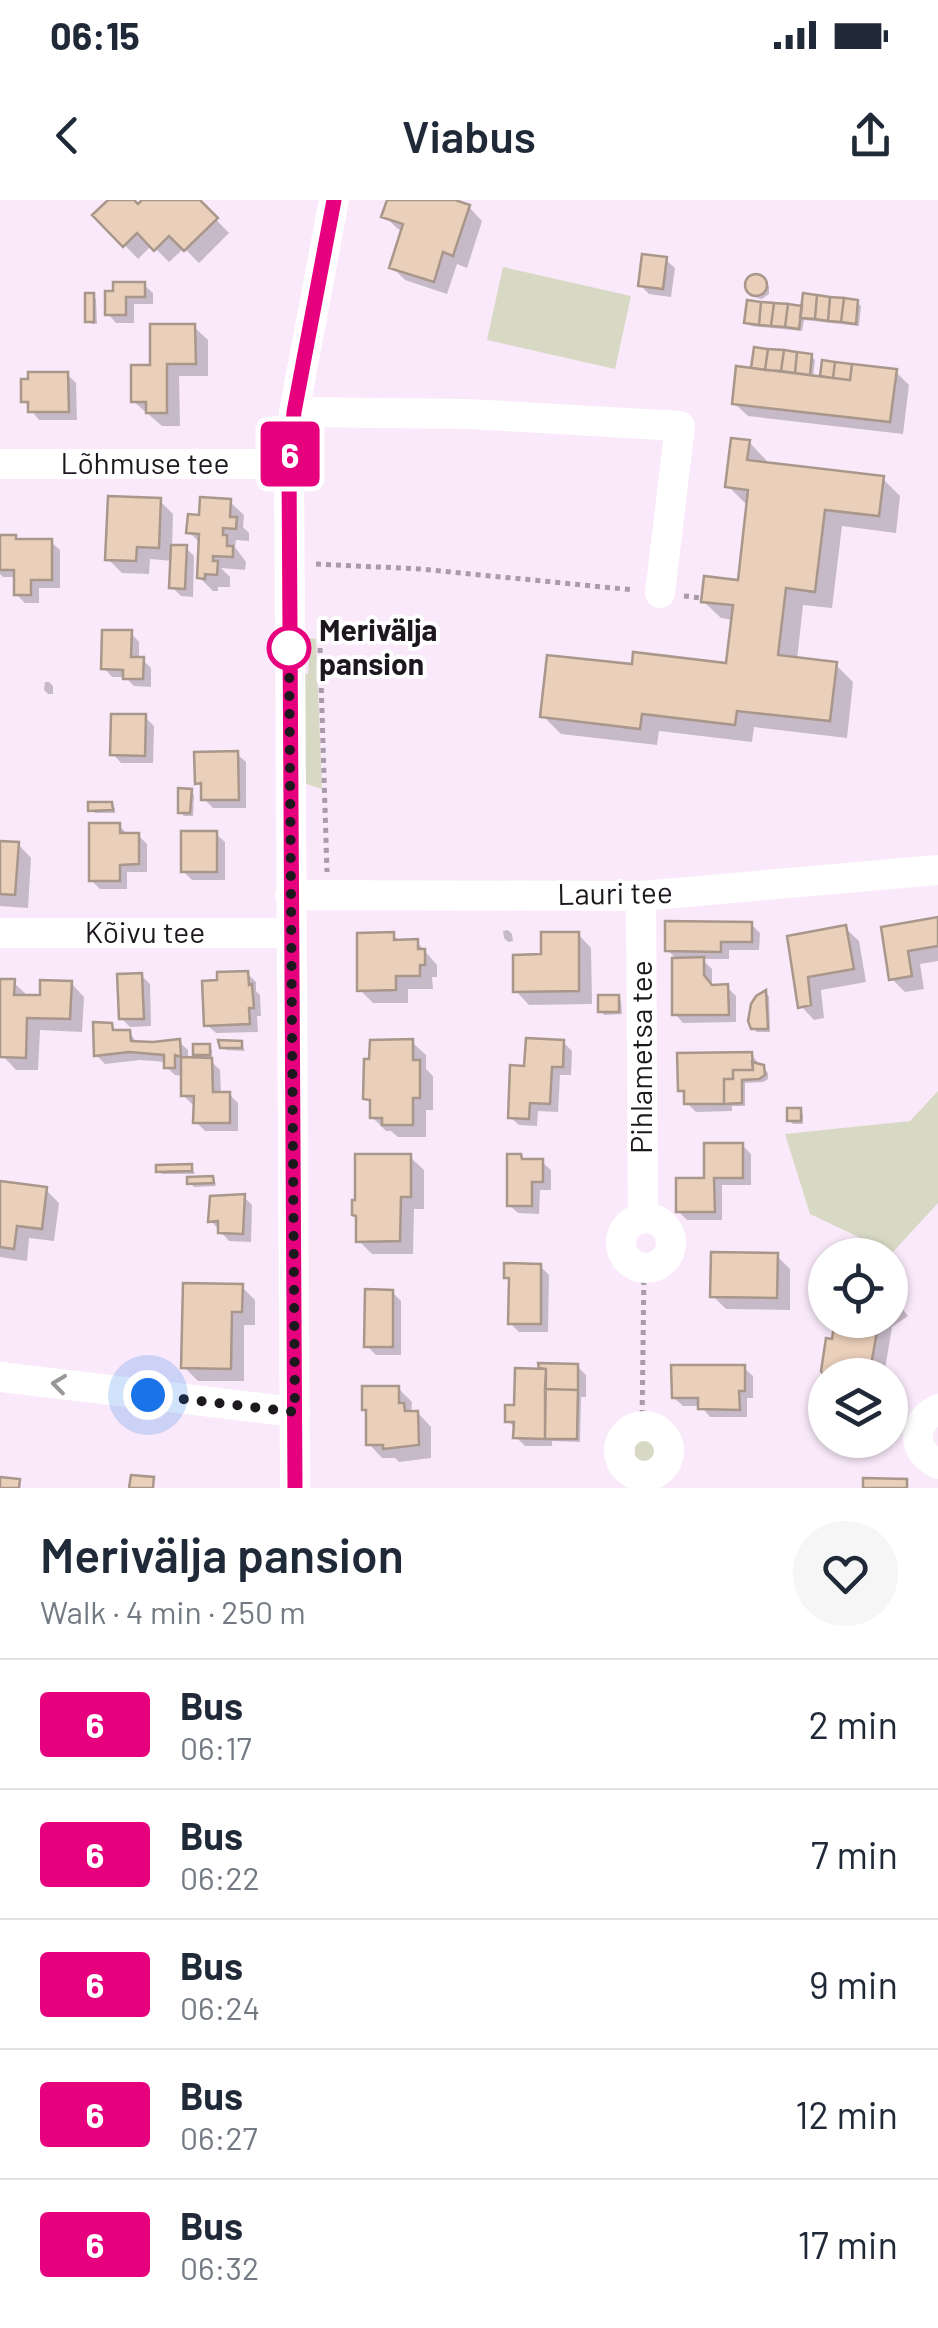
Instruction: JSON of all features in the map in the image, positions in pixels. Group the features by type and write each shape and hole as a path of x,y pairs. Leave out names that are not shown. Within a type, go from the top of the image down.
{"street":[{"path":"295,1488 289,464 294,412 334,200"},
{"path":"294,412 469,414 680,426 660,593"},
{"name":"Lõhmuse tee","path":"0,464 289,464"},
{"name":"Lauri tee","path":"290,895 641,896 938,870"},
{"name":"Pihlametsa tee","path":"641,896 644,1218 652,1218 666,1227 672,1243 660,1264 644,1269"},
{"name":"Kõivu tee","path":"0,933 290,933"},
{"path":"0,1377 295,1412"},
{"path":"938,1409 922,1420 918,1435 922,1451 938,1464"},
{"path":"642,1425 627,1432 619,1447 622,1463 643,1482"}],"path":[{"path":"314,548 316,564 420,569 701,598"},
{"path":"320,639 327,895"},
{"path":"642,1425 644,1269"}],"green space":[{"path":"503,267 631,296 615,369 487,340"},
{"path":"310,638 316,639 322,789 304,783 301,673 308,674"},
{"path":"938,1091 938,1203 906,1238 860,1238 810,1214 785,1134 910,1121"},
{"path":"647,1435 658,1442 660,1455 649,1465 635,1464 635,1436"}],"building":[{"path":"108,200 134,200 138,204 142,200 200,200 218,218 184,251 169,236 154,251 137,233 123,247 92,215"},
{"path":"387,200 455,200 470,205 453,256 443,252 434,282 389,268 403,224 381,217"},
{"path":"642,254 667,257 663,289 638,286"},
{"path":"756,274 764,277 764,293 756,296 748,293 745,285 748,277"},
{"path":"113,282 145,282 145,297 126,297 126,315 105,315 105,291 113,291"},
{"path":"85,293 94,293 94,322 85,322"},
{"path":"803,293 817,295 815,319 800,318"},
{"path":"817,295 830,297 828,321 815,319"},
{"path":"830,297 844,298 841,322 828,321"},
{"path":"844,298 858,300 856,324 841,322"},
{"path":"747,300 761,302 759,325 744,323"},
{"path":"761,302 774,303 771,326 759,325"},
{"path":"774,303 788,304 785,327 771,326"},
{"path":"788,304 802,306 799,329 785,327"},
{"path":"150,324 195,324 196,364 167,364 167,413 146,413 146,402 131,402 131,365 150,365"},
{"path":"754,347 768,349 765,370 751,368"},
{"path":"768,349 784,350 781,371 765,370"},
{"path":"784,350 797,352 795,373 781,371"},
{"path":"797,352 812,354 810,375 795,373"},
{"path":"822,360 835,362 833,378 820,376"},
{"path":"835,362 852,364 850,380 833,378"},
{"path":"852,364 897,369 890,422 732,404 736,366 850,380"},
{"path":"28,372 68,372 69,412 28,412 28,402 21,402 21,379 28,379"},
{"path":"731,438 750,440 747,460 884,476 879,516 825,510 815,592 786,588 778,655 837,662 830,721 737,711 735,725 642,714 640,729 540,717 547,655 632,664 633,652 726,663 733,605 701,602 704,576 738,580 748,490 725,487"},
{"path":"108,496 161,498 159,548 137,547 136,561 105,560"},
{"path":"200,497 231,499 230,517 237,517 236,529 223,528 227,546 233,546 233,557 213,556 213,561 218,561 217,575 205,574 205,579 197,578 199,534 186,533 188,514 199,515"},
{"path":"0,535 52,539 52,580 31,580 31,595 14,595 14,570 0,570"},
{"path":"171,545 187,545 185,589 169,588"},
{"path":"102,630 132,630 131,657 144,657 143,679 123,679 123,670 101,669"},
{"path":"111,714 146,714 145,756 110,755"},
{"path":"238,751 239,800 201,800 201,783 195,784 194,752"},
{"path":"178,788 192,789 190,813 178,813"},
{"path":"88,802 112,802 113,810 88,811"},
{"path":"89,823 120,823 120,833 139,833 139,864 120,865 120,881 89,881"},
{"path":"181,831 217,831 217,872 181,872"},
{"path":"0,841 19,842 15,895 0,894"},
{"path":"938,917 938,946 908,951 912,976 889,980 881,927"},
{"path":"665,921 752,922 752,942 721,942 721,952 665,951"},
{"path":"846,925 854,969 808,977 811,1005 798,1008 787,936"},
{"path":"394,932 394,940 418,939 418,949 425,949 420,976 396,976 396,990 357,991 357,933"},
{"path":"541,932 579,932 579,991 513,992 513,955 541,954"},
{"path":"704,957 704,975 712,985 728,984 729,1015 672,1015 672,958"},
{"path":"248,971 254,1008 249,1008 250,1024 204,1026 202,981 217,980 217,972"},
{"path":"142,973 144,1019 119,1019 117,974"},
{"path":"0,979 15,979 14,995 40,995 40,980 72,981 70,1019 27,1018 26,1058 0,1057"},
{"path":"766,990 768,1029 751,1029 751,1004"},
{"path":"598,995 619,995 619,1012 598,1012"},
{"path":"93,1022 112,1023 113,1030 130,1030 131,1041 180,1039 181,1057 175,1055 175,1068 164,1068 164,1055 129,1052 94,1056"},
{"path":"526,1038 564,1040 563,1067 552,1067 550,1104 530,1103 529,1119 508,1118 510,1065 524,1066"},
{"path":"413,1039 413,1060 420,1060 420,1098 413,1098 413,1125 382,1125 382,1118 370,1118 370,1100 363,1099 364,1059 369,1059 370,1040"},
{"path":"218,1040 242,1041 242,1048 220,1048"},
{"path":"193,1044 210,1044 210,1055 193,1055"},
{"path":"752,1052 753,1070 733,1070 733,1079 724,1079 724,1104 684,1104 684,1091 678,1091 677,1053"},
{"path":"181,1057 212,1058 213,1092 230,1092 230,1123 193,1123 194,1096 181,1096"},
{"path":"752,1062 764,1065 765,1075 742,1080 742,1103 724,1104 724,1079 733,1079 733,1070 753,1070"},
{"path":"787,1108 801,1108 801,1121 787,1121"},
{"path":"704,1143 743,1143 743,1178 714,1178 715,1212 676,1212 676,1178 704,1178"},
{"path":"355,1154 411,1154 411,1197 401,1197 400,1241 356,1242 356,1216 352,1215"},
{"path":"507,1154 543,1159 543,1182 532,1182 532,1206 507,1206"},
{"path":"192,1164 192,1171 156,1172 156,1165"},
{"path":"213,1176 214,1183 187,1184 187,1177"},
{"path":"0,1181 47,1187 42,1229 17,1226 14,1249 0,1247"},
{"path":"245,1194 243,1234 218,1233 218,1221 208,1222 210,1196"},
{"path":"711,1252 778,1253 777,1298 710,1297"},
{"path":"504,1263 541,1264 541,1324 508,1324 509,1278 504,1278"},
{"path":"183,1283 243,1284 242,1312 232,1312 231,1369 181,1368"},
{"path":"365,1289 393,1290 393,1347 364,1347"},
{"path":"826,1338 876,1338 872,1358 823,1358"},
{"path":"538,1363 578,1364 578,1390 545,1389 546,1369 539,1368"},
{"path":"671,1365 745,1365 745,1391 739,1391 740,1410 698,1409 698,1398 672,1398"},
{"path":"515,1368 546,1369 545,1439 513,1438 514,1422 505,1422 505,1405 514,1405"},
{"path":"362,1386 399,1386 399,1403 404,1403 405,1411 418,1411 419,1445 383,1449 383,1445 366,1445"},
{"path":"545,1389 578,1390 577,1439 545,1439"},
{"path":"131,1475 154,1477 153,1488 129,1488"},
{"path":"0,1477 20,1479 19,1488 0,1488"},
{"path":"863,1478 907,1479 907,1488 863,1488"}],"bus line":[{"name":"6","path":"295,1488 289,464 294,412 334,200"}],"place":[{"name":"Merivälja pansion","path":"289,648"}],"route":[{"path":"148,1395 295,1412 289,640 289,648"}]}
